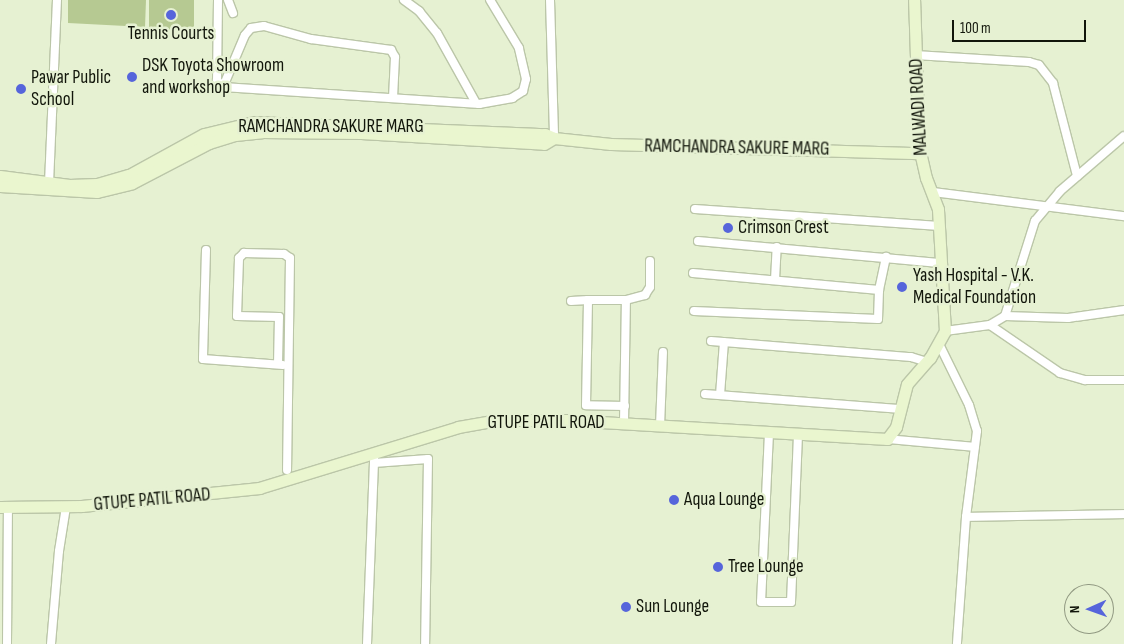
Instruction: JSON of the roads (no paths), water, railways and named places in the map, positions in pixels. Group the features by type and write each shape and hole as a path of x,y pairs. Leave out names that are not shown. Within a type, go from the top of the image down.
{"street":[{"path":"49,183 57,0"},
{"path":"218,0 217,80 223,87 476,103 512,98 523,91 526,79 519,48 490,0"},
{"path":"228,0 233,13"},
{"path":"404,0 419,11 437,33 476,103"},
{"path":"550,0 554,138"},
{"name":"MALWADI ROAD","path":"914,0 920,153 933,192 939,226 939,263 945,331"},
{"path":"223,87 245,35 252,28 264,26 311,39 391,50 395,57 393,98"},
{"path":"916,56 1029,62 1040,65 1053,83 1077,176"},
{"name":"RAMCHANDRA SAKURE MARG","path":"0,186 97,192 132,183 211,131 254,122 500,137 545,134 554,138 617,145 920,153"},
{"path":"1005,316 1035,221 1045,206 1124,136"},
{"name":"RAMCHANDRA SAKURE MARG","path":"0,176 49,183 97,184 120,179 178,154"},
{"path":"933,192 1124,216"},
{"path":"695,209 939,226"},
{"path":"698,240 886,256 939,263"},
{"path":"774,280 777,247"},
{"path":"206,250 203,359 290,366"},
{"path":"278,364 279,317 237,316 239,258 244,253 284,254 290,258 290,366 287,470"},
{"path":"694,311 878,319 879,290 886,256"},
{"path":"571,301 639,298 649,291 650,261"},
{"path":"693,273 879,290"},
{"path":"588,300 586,405 625,406"},
{"path":"624,424 626,300"},
{"path":"887,439 896,427 898,409 907,384 927,362 945,331 990,325 1005,316 1068,318 1124,310"},
{"path":"990,325 1060,373 1085,380 1124,380"},
{"path":"711,341 911,357 927,362"},
{"path":"720,395 724,342"},
{"path":"939,344 969,405 976,431 966,517 956,644"},
{"path":"660,426 663,352"},
{"path":"705,394 898,409"},
{"name":"GTUPE PATIL ROAD","path":"4,507 66,506 259,488 374,458 458,427 498,420 660,426 769,439 887,439"},
{"path":"769,439 760,602 790,602 798,439"},
{"path":"887,439 975,447"},
{"path":"367,644 374,458 428,460 425,644"},
{"path":"52,644 58,551 66,506"},
{"path":"4,507 7,644"},
{"path":"966,517 1124,514"}],"place":[{"name":"Tennis Courts","path":"171,15"},
{"name":"DSK Toyota Showroom and workshop","path":"132,77"},
{"name":"Pawar Public School","path":"21,89"},
{"name":"Crimson Crest","path":"728,228"},
{"name":"Yash Hospital - V.K. Medical Foundation","path":"902,287"},
{"name":"Aqua Lounge","path":"674,500"},
{"name":"Tree Lounge","path":"718,567"},
{"name":"Sun Lounge","path":"626,607"}]}
